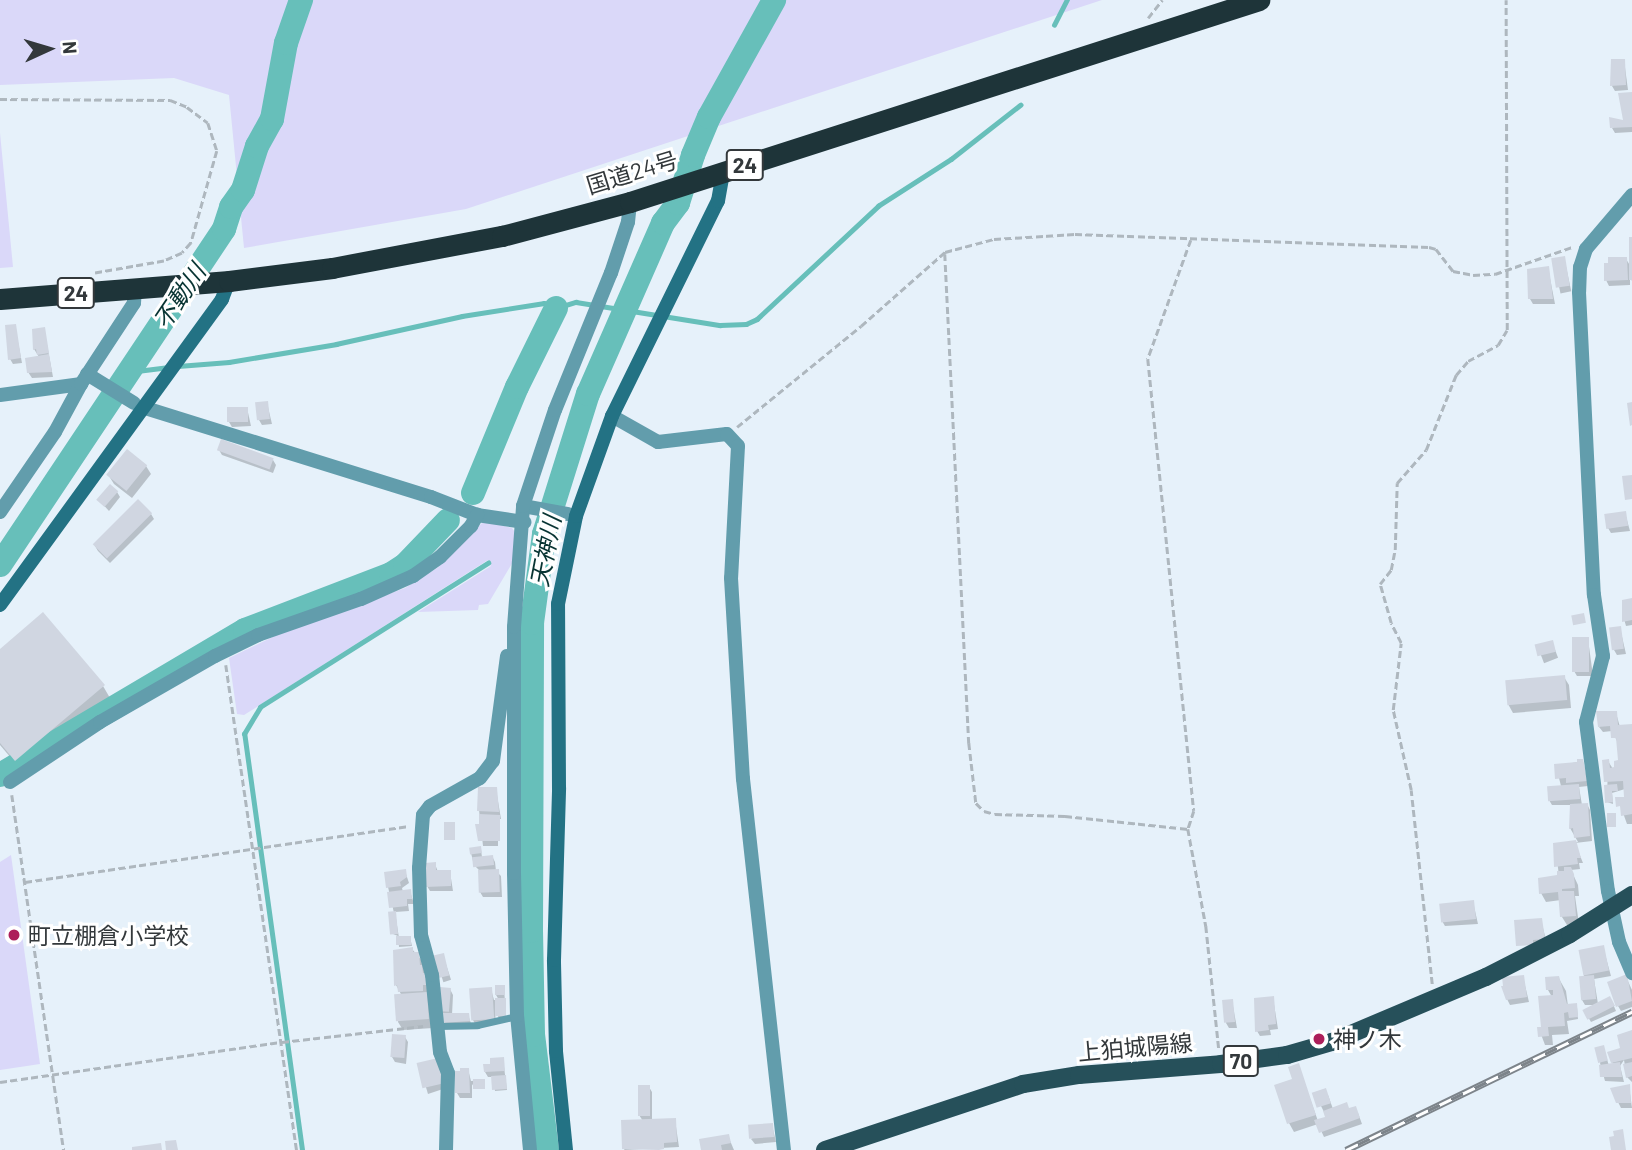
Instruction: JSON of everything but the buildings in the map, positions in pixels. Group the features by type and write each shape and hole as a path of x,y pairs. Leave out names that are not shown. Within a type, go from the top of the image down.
{"highway":[{"name":"国道24号","path":"0,299 224,282 332,268 502,236 630,202 1259,0"}],"main road":[{"name":"上狛城陽線","path":"825,1150 1023,1084 1079,1075 1221,1064 1287,1055 1332,1042 1435,1001 1570,934 1632,895"}],"street":[{"path":"566,1150 556,1051 554,960 559,788 558,604 572,515 612,416 718,201 723,173"},
{"path":"1632,195 1586,249 1580,267 1579,292 1584,440 1594,595 1603,656 1586,722 1611,906 1619,942 1632,973"},
{"path":"446,1150 448,1073 440,1052 432,975 421,935 419,868 423,815 430,806 480,778 494,761 514,627 526,506 555,410 611,273 628,222 630,202"},
{"path":"0,605 138,405 222,299 224,282"},
{"path":"0,512 55,432 144,288"},
{"path":"2,395 88,379 138,405 431,497 477,515 524,522"},
{"path":"612,416 659,442 727,434 738,446 730,578 743,779 784,1150"},
{"path":"526,506 572,515"},
{"path":"10,782 100,722 224,652 258,635 361,599 413,576 440,557 471,526 477,515"},
{"path":"514,627 517,1016 530,1150"}],"lane":[{"path":"436,1025 477,1025 517,1016"}],"path":[{"path":"1435,1001 1425,944 1410,790 1393,710 1401,643 1380,584 1391,570 1395,550 1397,483 1426,450 1457,375 1468,361 1498,345 1507,330 1506,0"},
{"path":"0,99 170,100 199,114 212,131 217,151 191,243 182,253 164,261 85,277"},
{"path":"727,434 851,334 945,252 994,239 1076,234 1429,247 1436,249 1453,271 1461,274 1495,274 1573,246 1586,249"},
{"path":"1191,240 1148,359 1194,811 1188,829 1206,926 1221,1064"},
{"path":"945,252 969,743 976,803 984,811 995,814 1065,816 1188,829"},
{"path":"224,652 297,1150"},
{"path":"10,782 64,1150"},
{"path":"24,883 422,824"},
{"path":"0,1082 394,1027 436,1025"}],"shaded area":[{"path":"0,0 1102,0 466,209 244,248 229,95 174,78 0,85"},
{"path":"0,133 13,267 0,268"},
{"path":"489,522 512,528 517,535 514,560 488,604 479,605 478,610 418,612 491,566 488,560 244,715 237,714 229,658 279,634 405,588 437,568 482,523"},
{"name":"町立棚倉小学校","path":"11,855 40,1064 0,1070 0,862"}],"waterway":[{"name":"不動川","path":"0,565 224,229 231,207 243,190 257,146 272,119 286,43 301,0"},
{"name":"天神川","path":"547,1150 533,1035 531,931 532,623 544,534 588,394 663,223 678,203 693,155 709,117 774,0"},
{"path":"1054,25 1067,0"},
{"path":"178,366 229,362 336,344 462,316 544,303 556,308 576,302 720,325 746,324 757,319 878,206 951,159 1020,105"},
{"path":"473,493 517,387 556,308"},
{"path":"129,372 169,367"},
{"path":"0,775 245,630 391,574 405,565 448,520"},
{"name":"天神川","path":"539,539 544,534"},
{"path":"302,1150 244,734 260,707 488,563"}],"railway":[{"path":"1346,1150 1632,1012"}],"place":[{"name":"町立棚倉小学校","path":"14,935"},
{"name":"神ノ木","path":"1319,1039"}]}
